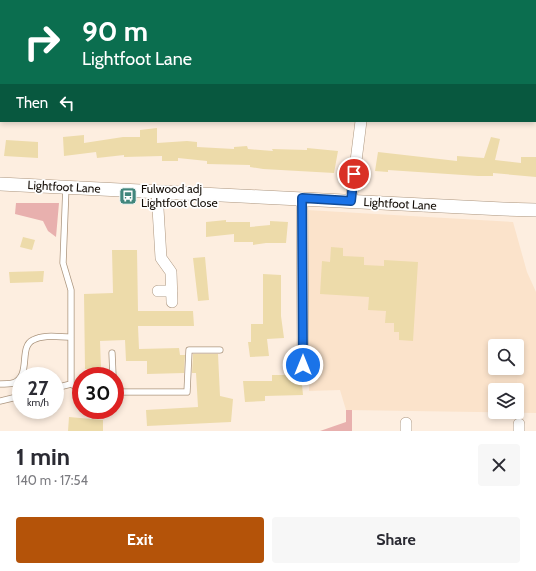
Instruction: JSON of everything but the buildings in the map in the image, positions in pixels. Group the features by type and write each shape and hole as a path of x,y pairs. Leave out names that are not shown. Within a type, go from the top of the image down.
{"street":[{"path":"351,201 361,122"},
{"name":"Lightfoot Lane","path":"0,184 66,186 157,192 536,210"},
{"path":"157,192 161,258 171,272 172,297 158,291"},
{"path":"302,198 303,365"}],"lane":[{"path":"64,386 71,384 71,290 63,262 66,186"},
{"path":"0,384 13,383 20,377 24,368 27,345 32,340 42,337 71,337"},
{"path":"124,392 187,392 189,350 220,350"},
{"path":"112,353 113,367"},
{"path":"0,401 12,398"}],"shaded area":[{"path":"16,203 59,203 56,237 48,231 43,221 15,214"},
{"path":"307,210 513,222 527,272 536,292 536,413 524,413 524,383 488,383 488,412 346,410 340,390 309,391"},
{"path":"346,410 352,410 352,431 320,431 346,422"}],"place":[{"name":"Fulwood adj Lightfoot Close","path":"128,196"}],"route":[{"path":"303,365 302,198 351,201 354,174"}]}
